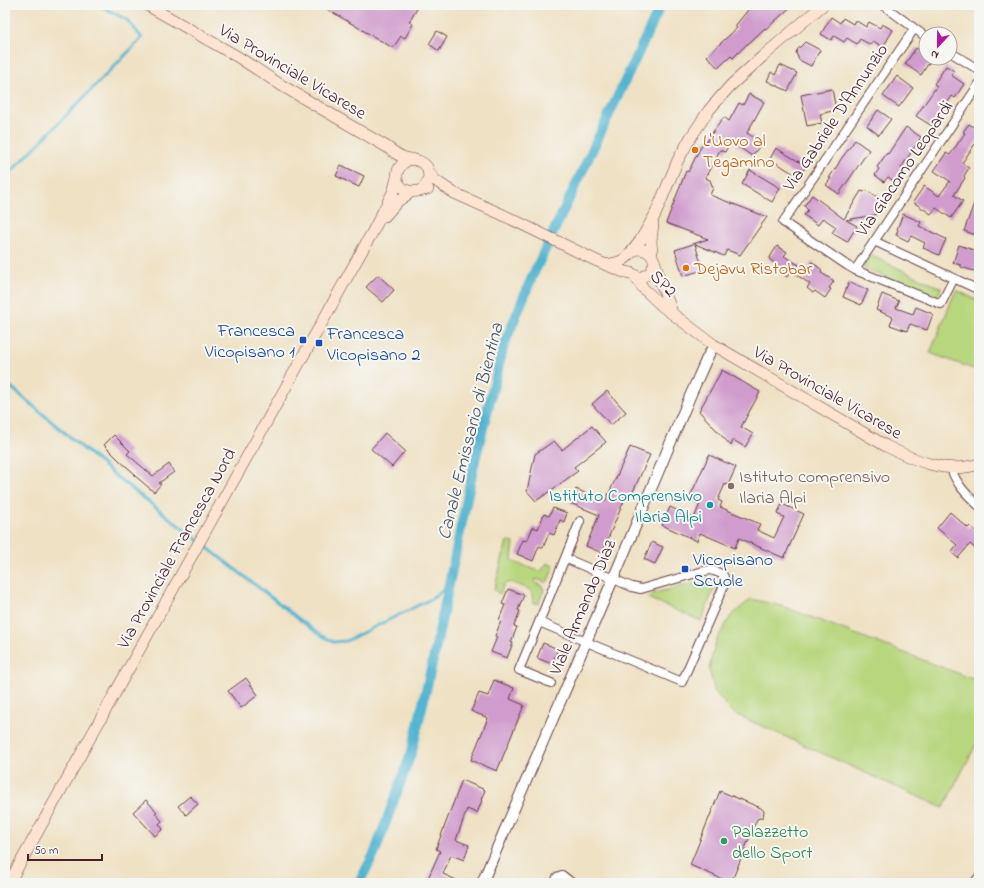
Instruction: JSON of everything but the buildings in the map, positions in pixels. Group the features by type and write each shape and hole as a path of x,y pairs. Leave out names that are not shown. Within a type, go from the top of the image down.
{"main road":[{"name":"Via Provinciale Vicarese","path":"147,5 232,54 396,154 423,163 428,172 436,181 454,193 501,214 601,263"},
{"path":"601,263 617,263 625,260 640,241 655,216 678,160 693,133 709,110 730,86 823,5"},
{"name":"Via Provinciale Vicarese","path":"380,144 391,155 395,163 398,183 401,187 406,190 416,191 436,189 454,193"},
{"path":"373,230 392,192 401,165 404,162 412,160"},
{"path":"373,230 389,210 404,196 427,184 429,180 428,172"},
{"path":"653,258 650,253 643,249 636,250 629,255 626,266 632,274 642,277 650,273 653,258 651,249 655,216"},
{"name":"Via Provinciale Francesca Nord","path":"9,883 373,230"},
{"name":"SP2","path":"653,258 672,313"},
{"name":"SP2","path":"601,263 632,274 648,294 672,313"},
{"name":"Via Provinciale Vicarese","path":"672,313 714,345 886,446 925,463 951,468 967,467 979,464"}],"street":[{"path":"883,5 918,32"},
{"name":"Via Gabriele D'Annunzio","path":"855,270 783,222 914,29"},
{"path":"958,57 979,70"},
{"name":"Via Giacomo Leopardi","path":"855,270 979,84"},
{"path":"874,241 979,290"},
{"path":"855,270 942,304 954,278"},
{"name":"Viale Armando Diaz","path":"482,883 691,394 714,345"},
{"path":"951,468 960,486 979,506"},
{"path":"550,683 518,670 580,521"},
{"path":"539,622 682,682 724,584 724,577 722,574 710,570 641,589 632,587 565,558"},
{"path":"556,880 562,875 572,883"},
{"path":"974,883 979,877"}],"green space":[{"path":"870,255 941,288 937,297 863,268"},
{"path":"956,290 979,301 979,371 930,353"},
{"path":"507,541 514,543 512,558 514,562 539,571 542,570 547,563 554,566 548,581 545,582 536,579 535,583 542,586 544,590 538,604 533,602 532,593 529,589 510,582 504,584 500,594 494,590"},
{"path":"714,580 716,584 701,621 648,598 654,593"},
{"path":"751,599 782,606 978,681 979,739 943,808 733,713 715,692 709,669 716,641 731,616"}],"waterway":[{"path":"5,178 142,38 127,20 99,5"},
{"name":"Canale Emissario di Bientina","path":"359,883 375,852 412,751 435,651 475,460 504,345 532,277 661,5"},
{"path":"5,382 118,478 317,633 333,642 346,641 433,598 450,584"}],"place":[{"name":"L'Uovo al Tegamino","path":"695,150"},
{"name":"Dejavu Ristobar","path":"686,268"},
{"name":"Francesca Vicopisano 1","path":"303,340"},
{"name":"Francesca Vicopisano 2","path":"319,343"},
{"name":"Istituto comprensivo Ilaria Alpi","path":"731,486"},
{"name":"Istituto Comprensivo Ilaria Alpi","path":"710,505"},
{"name":"Vicopisano Scuole","path":"685,569"},
{"name":"Palazzetto dello Sport","path":"724,841"}]}
